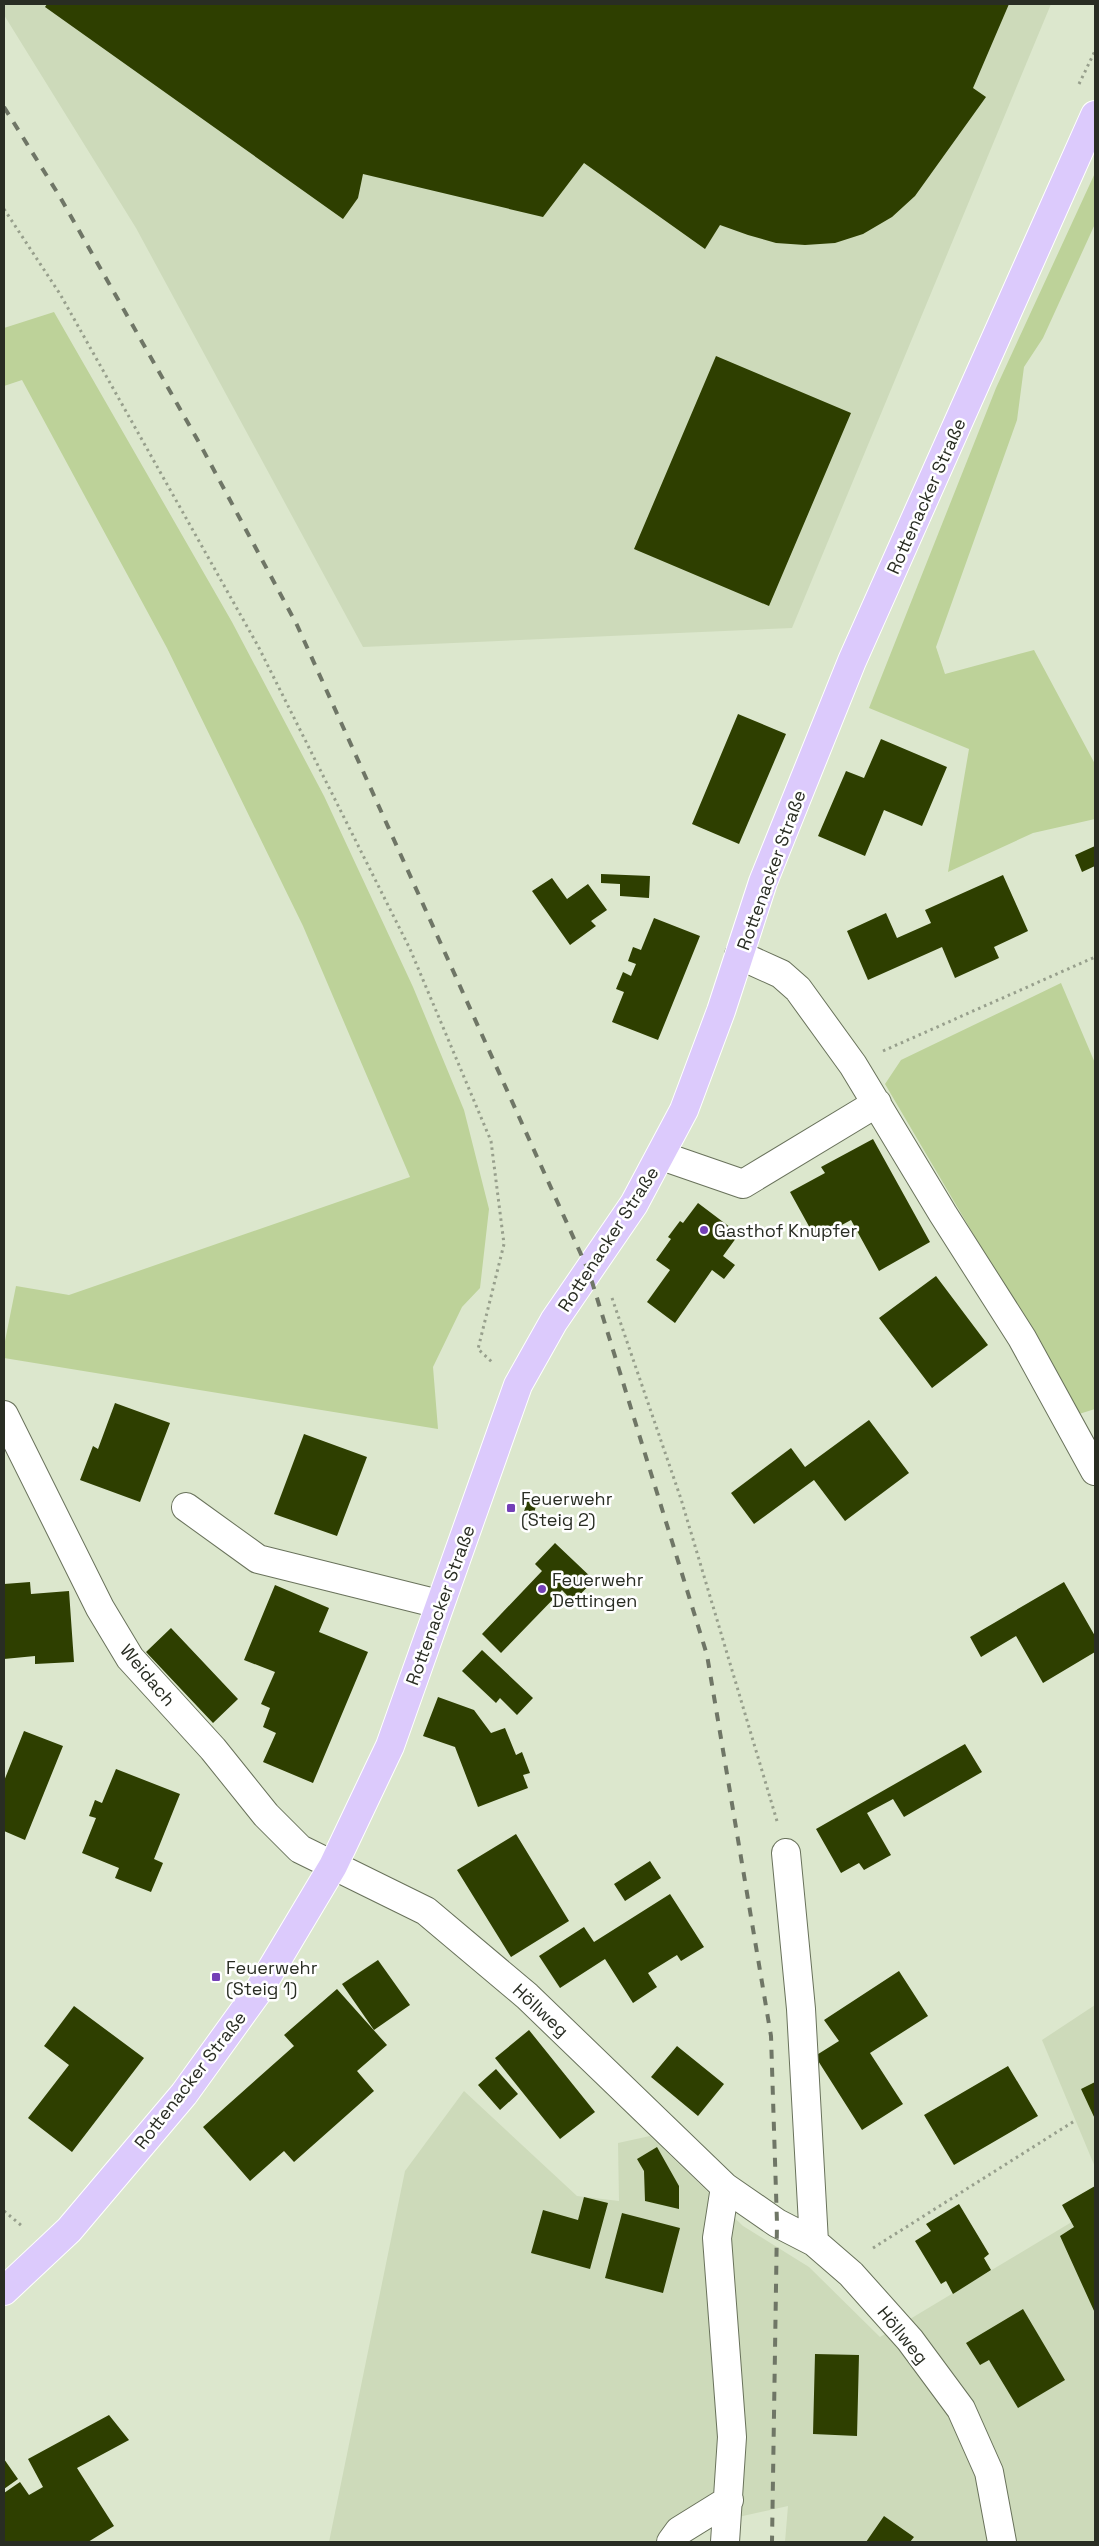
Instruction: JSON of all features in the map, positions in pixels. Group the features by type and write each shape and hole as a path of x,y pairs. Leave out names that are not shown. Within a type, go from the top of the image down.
{"main road":[{"name":"Rottenacker Straße","path":"4,2291 69,2230 184,2094 259,1990 333,1866 390,1746 518,1385 554,1321 634,1204 662,1156 684,1110 764,882 852,661 1095,115"}],"street":[{"path":"739,955 781,974 798,989 853,1065 943,1214 1022,1338 1095,1471"},
{"path":"662,1156 743,1184 877,1103"},
{"name":"Weidach","path":"4,1415 100,1608 130,1658 213,1749 266,1816 300,1849 333,1866"},
{"path":"186,1507 258,1558 439,1604"},
{"path":"786,1853 801,2009 814,2242"},
{"name":"Höllweg","path":"333,1866 426,1910 527,1996 725,2187 777,2223 814,2242 842,2267 910,2340 961,2409 989,2472 1002,2542"},
{"path":"725,2187 717,2238 732,2437 725,2542"},
{"path":"671,2542 680,2531 729,2500"}],"path":[{"path":"4,208 60,294 258,646 410,949 491,1141 504,1244 478,1349 518,1385"},
{"path":"853,1065 1095,957"},
{"path":"598,1258 681,1500 786,1853"},
{"path":"842,2267 1076,2120"}],"shaded area":[{"path":"4,4 1051,4 792,628 363,647 136,228 4,15"},
{"path":"1095,2005 1095,2167 1042,2040"},
{"path":"464,2091 577,2196 619,2201 618,2143 650,2136 743,2226 809,2267 880,2337 1095,2208 1095,2542 785,2542 788,2506 707,2524 687,2542 329,2542 405,2171"}],"green space":[{"path":"1095,173 1095,224 1043,338 1024,367 1017,420 936,647 945,674 1034,650 1095,764 1095,819 1033,833 948,872 969,749 869,708 996,388"},
{"path":"54,312 232,622 324,796 413,987 464,1110 489,1209 480,1288 462,1307 433,1367 438,1429 4,1358 4,1346 16,1286 69,1295 410,1177 303,926 167,648 22,380 4,386 4,328"},
{"path":"1061,983 1095,1063 1095,1409 1079,1414 885,1084 901,1060"}],"building":[{"path":"47,4 1009,4 973,88 986,97 915,196 892,217 863,234 835,243 805,245 776,243 720,225 705,249 584,163 543,217 363,174 358,198 343,219 45,7"},
{"path":"716,356 851,413 769,606 634,549"},
{"path":"738,714 786,734 739,844 692,824"},
{"path":"881,739 947,767 922,826 884,810 865,856 818,836 846,771 864,778"},
{"path":"1095,846 1095,866 1082,872 1075,855"},
{"path":"601,874 650,876 649,898 620,896 620,884 601,883"},
{"path":"1003,875 1028,931 994,947 999,958 955,978 942,947 868,980 847,931 886,913 897,938 931,923 925,910"},
{"path":"552,878 567,899 588,884 607,910 591,921 596,926 570,945 532,891"},
{"path":"654,918 700,936 658,1040 612,1022 624,992 616,989 623,972 631,976 636,964 628,961 633,947 641,950"},
{"path":"873,1139 930,1242 879,1271 851,1220 816,1239 790,1192 825,1173 821,1167"},
{"path":"698,1203 739,1234 723,1256 735,1265 724,1279 712,1270 675,1323 647,1302 670,1270 656,1260 671,1239 668,1237 680,1221 683,1223"},
{"path":"936,1276 988,1345 932,1388 879,1318"},
{"path":"115,1403 170,1423 140,1502 80,1480 93,1446 98,1449"},
{"path":"869,1420 909,1473 845,1521 814,1480 754,1524 731,1493 791,1448 805,1467"},
{"path":"304,1434 367,1457 337,1536 274,1514"},
{"path":"529,1495 538,1497 533,1518 523,1515"},
{"path":"555,1543 594,1580 573,1602 562,1590 501,1653 482,1634 542,1571 535,1564"},
{"path":"30,1582 31,1594 69,1591 74,1662 35,1664 35,1656 4,1659 4,1584"},
{"path":"1064,1582 1095,1636 1095,1652 1043,1683 1016,1636 981,1657 970,1637"},
{"path":"275,1585 329,1608 319,1632 368,1652 313,1783 263,1762 276,1733 263,1727 270,1708 261,1704 275,1672 244,1660"},
{"path":"171,1628 238,1699 213,1723 146,1652"},
{"path":"482,1650 533,1698 517,1715 500,1698 496,1703 462,1671"},
{"path":"438,1697 474,1710 491,1733 505,1728 516,1755 522,1752 530,1773 523,1775 528,1788 478,1807 455,1747 423,1736"},
{"path":"24,1731 63,1746 25,1840 4,1831 4,1781"},
{"path":"965,1744 982,1772 904,1817 893,1799 867,1813 891,1855 864,1870 859,1863 841,1873 816,1829"},
{"path":"116,1769 180,1794 154,1859 163,1863 151,1892 115,1878 119,1868 82,1853 96,1818 89,1816 95,1800 102,1803"},
{"path":"516,1834 569,1921 511,1957 457,1870"},
{"path":"650,1861 661,1878 625,1901 614,1884"},
{"path":"670,1894 704,1947 681,1961 677,1955 648,1973 657,1987 633,2003 605,1959 560,1988 539,1956 584,1927 594,1942"},
{"path":"378,1960 410,2005 374,2030 342,1984"},
{"path":"899,1971 928,2016 870,2053 903,2104 862,2130 815,2056 839,2041 824,2020"},
{"path":"337,1989 387,2045 357,2071 374,2091 294,2162 284,2151 250,2181 203,2127 294,2046 284,2035"},
{"path":"74,2006 144,2058 72,2152 28,2118 69,2065 44,2046"},
{"path":"529,2030 595,2112 560,2139 495,2058"},
{"path":"677,2046 724,2084 698,2116 651,2077"},
{"path":"1008,2066 1038,2116 954,2165 924,2115"},
{"path":"496,2069 518,2094 500,2110 478,2085"},
{"path":"1095,2082 1095,2119 1081,2089"},
{"path":"657,2147 679,2186 679,2209 645,2201 644,2171 637,2159"},
{"path":"1095,2186 1095,2313 1060,2236 1074,2227 1062,2205"},
{"path":"584,2197 608,2203 590,2269 531,2253 543,2210 578,2220"},
{"path":"959,2204 989,2254 984,2258 991,2270 953,2294 946,2281 941,2284 915,2241 931,2231 926,2224"},
{"path":"622,2213 680,2228 663,2293 605,2278"},
{"path":"1023,2309 1065,2380 1018,2408 989,2360 980,2365 966,2343"},
{"path":"815,2354 859,2355 857,2436 813,2434"},
{"path":"109,2415 129,2440 77,2468 114,2526 88,2542 4,2542 4,2493 20,2482 29,2495 43,2487 28,2459"},
{"path":"4,2459 18,2479 4,2489"},
{"path":"884,2516 914,2537 910,2542 866,2542"}],"railway":[{"path":"4,107 60,197 201,446 297,625 589,1272 707,1655 771,2036 777,2223 772,2542"}],"place":[{"name":"Gasthof Knupfer","path":"704,1230"},
{"name":"Feuerwehr (Steig 2)","path":"511,1508"},
{"name":"Feuerwehr Dettingen","path":"542,1589"},
{"name":"Feuerwehr (Steig 1)","path":"216,1977"}]}
